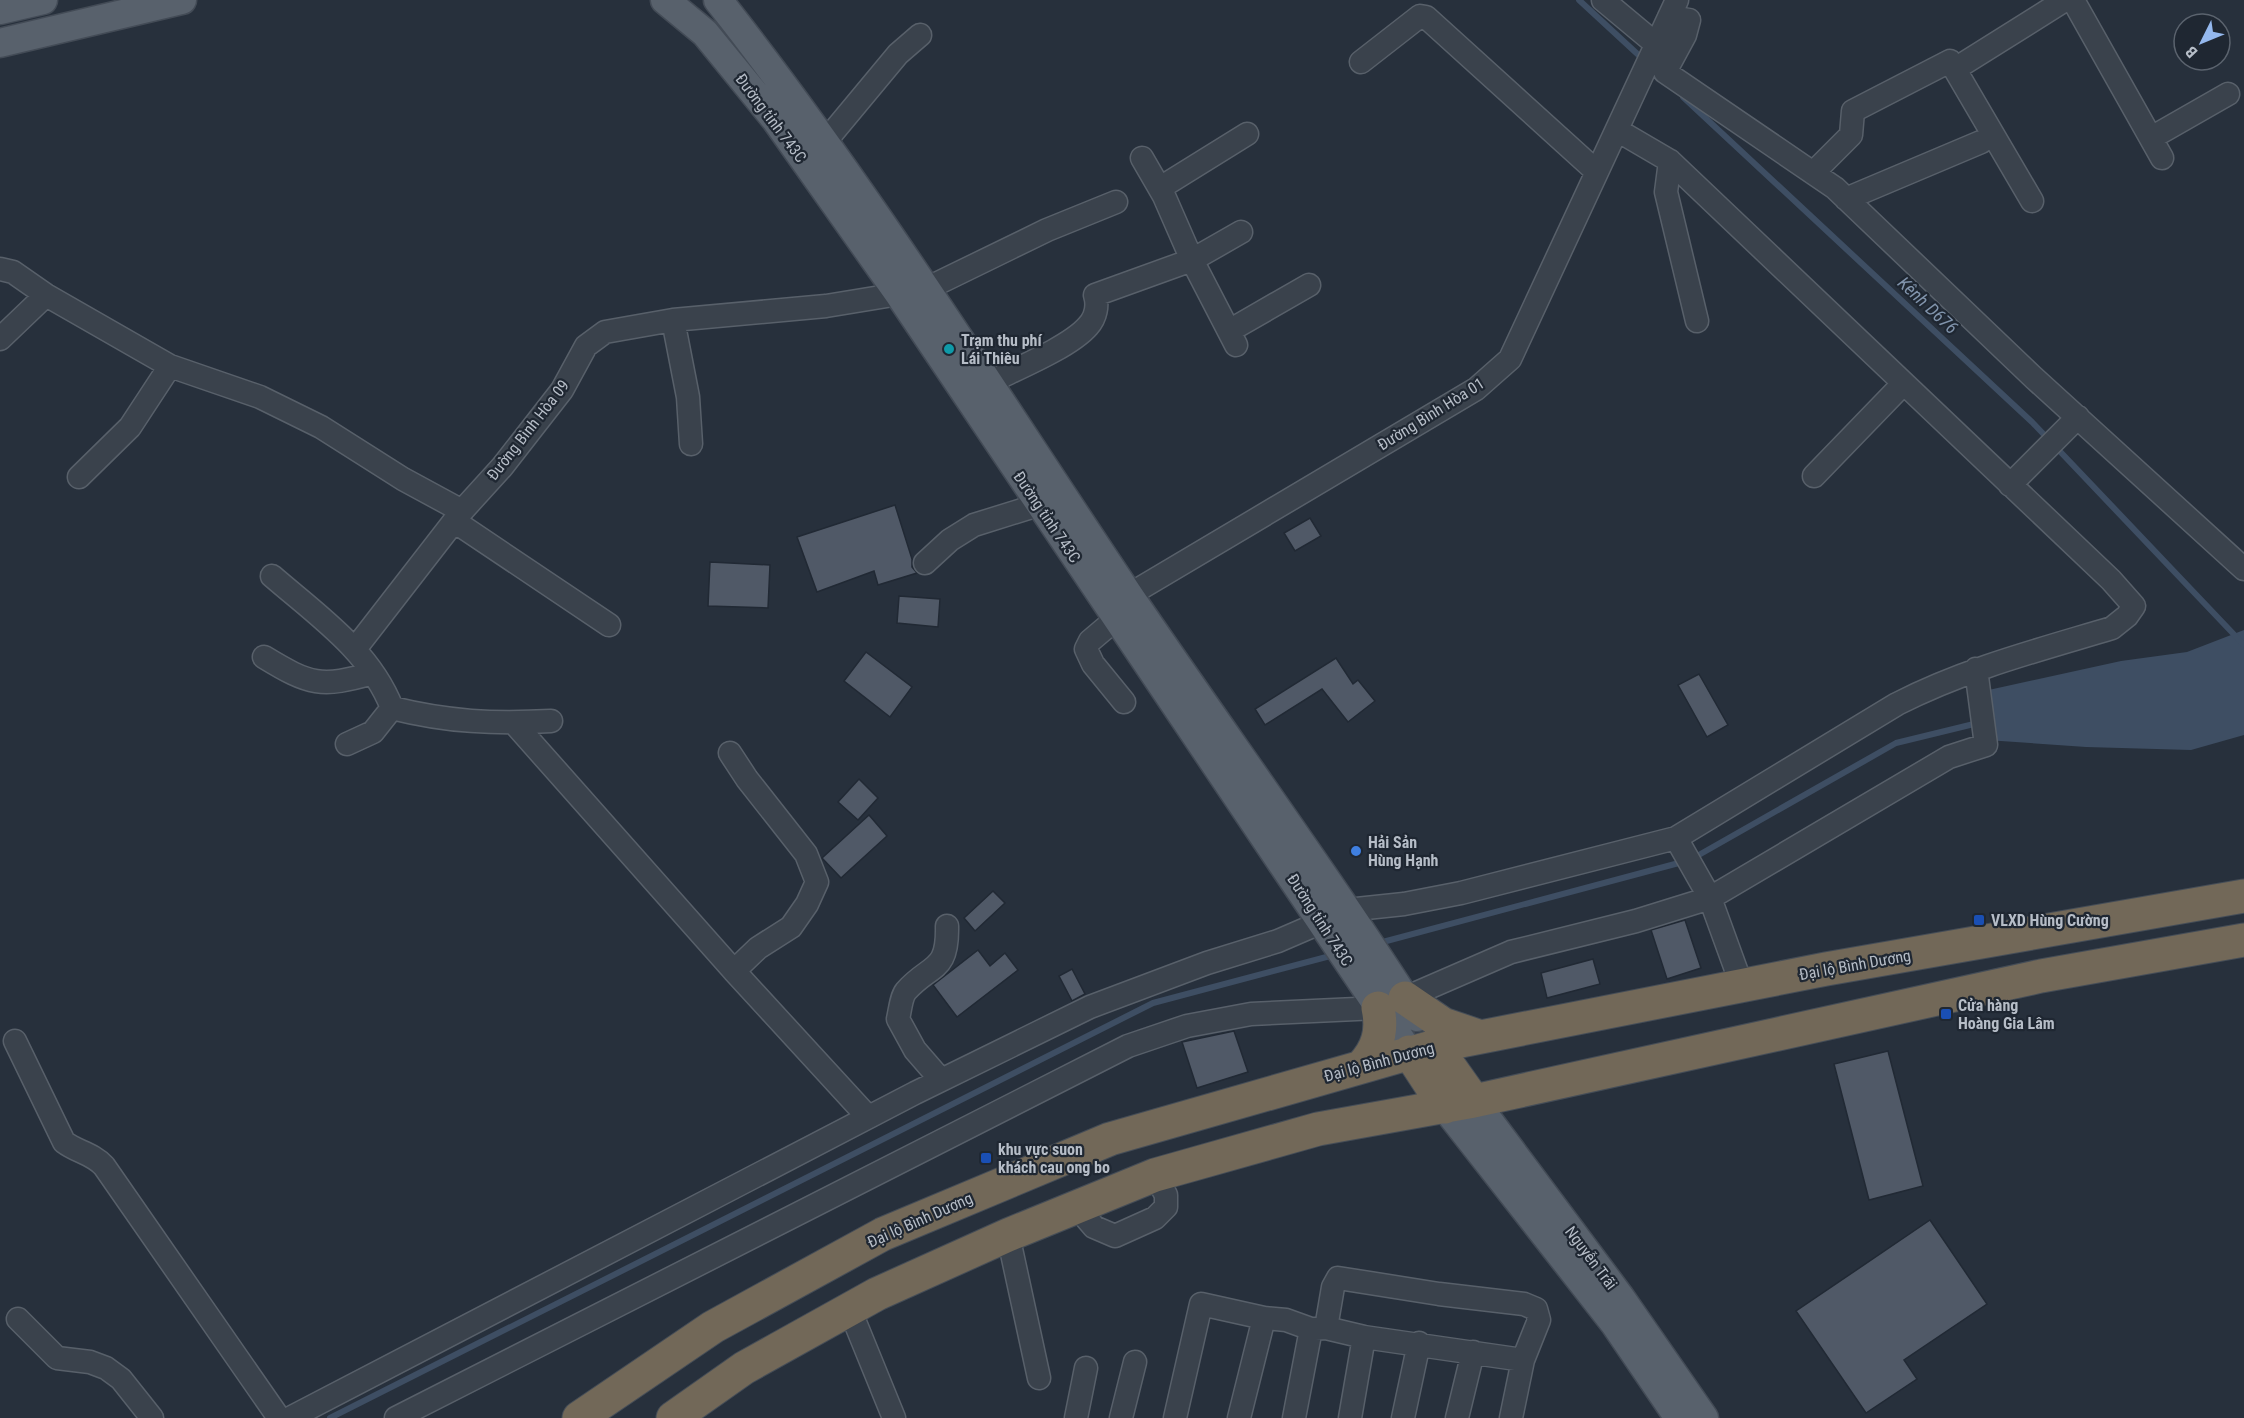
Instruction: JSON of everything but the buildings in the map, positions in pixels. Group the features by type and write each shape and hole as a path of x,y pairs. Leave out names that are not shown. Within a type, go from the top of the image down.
{"highway":[{"name":"Đại lộ Bình Dương","path":"579,1418 713,1327 883,1234 1110,1139 1422,1049 1742,986 2244,896"},
{"path":"673,1418 744,1368 877,1294 1008,1235 1155,1175 1318,1129 1460,1104 2041,976 2244,940"},
{"path":"1362,1066 1378,1042 1391,1003 1481,1037"},
{"path":"1422,1049 1460,1104"}],"main road":[{"path":"0,10 43,0"},
{"path":"0,43 182,0"},
{"name":"Đường tỉnh 743C","path":"665,0 705,33 913,291 990,382 1118,607 1322,922 1391,1003 1422,1049"},
{"name":"Đường tỉnh 743C","path":"718,0 824,143 1038,505 1347,910 1391,1003"},
{"name":"Nguyễn Trãi","path":"1460,1104 1679,1418"},
{"name":"Nguyễn Trãi","path":"1460,1104 1620,1298 1704,1418"}],"street":[{"path":"1603,0 1653,54"},
{"path":"1955,69 2065,0"},
{"path":"2073,0 2162,158"},
{"path":"1673,8 1689,20 1685,35 1665,72 1813,173 1846,199 2244,569"},
{"name":"Đường Bình Hòa 01","path":"1124,702 1093,664 1086,649 1090,640 1118,607 1476,389 1510,359 1673,8"},
{"path":"1361,62 1420,16 1426,17 1597,172"},
{"path":"824,143 898,54 920,35"},
{"path":"1813,173 1851,135 1852,111 1950,61 2032,201"},
{"path":"2151,138 2228,94"},
{"path":"1347,910 1404,904 1461,893 1676,838 1897,704 1933,686 1976,669 2112,628 2134,606 1670,161 1621,122"},
{"path":"1160,188 1247,134"},
{"path":"1846,199 1981,142"},
{"path":"1142,158 1160,188 1192,260 1233,338 1309,285"},
{"path":"1670,161 1666,192 1697,321"},
{"name":"Đường Bình Hòa 09","path":"355,649 458,516 502,467 562,390 586,346 605,332 673,320 826,306 913,291 1047,230 1116,202"},
{"path":"990,382 1059,347 1085,329 1096,310 1095,295 1192,260 1241,232"},
{"path":"0,269 13,272 46,295 170,366 260,397 311,422 458,516 609,625"},
{"path":"0,339 46,295"},
{"path":"673,320 688,397 692,444"},
{"path":"79,477 130,427 170,366"},
{"path":"1814,476 1903,384"},
{"path":"2010,485 2078,417"},
{"path":"925,563 950,540 974,525 1038,505"},
{"path":"272,576 355,649 383,685 392,708"},
{"path":"264,657 293,675 311,682 339,682 373,673"},
{"path":"396,1418 1128,1046 1187,1026 1251,1014 1391,1003 1511,952 1636,921 1710,898 1949,757 1986,744 1976,669"},
{"path":"392,708 433,719 489,724 551,721"},
{"path":"347,744 373,732 392,708"},
{"path":"514,723 734,971 868,1117"},
{"path":"730,753 806,854 817,882 807,904 791,927 758,948 734,971"},
{"path":"1676,838 1710,898 1742,986"},
{"path":"290,1418 868,1117 1090,1006 1207,963 1278,942 1322,922"},
{"path":"941,1080 915,1050 898,1019 904,993 938,966 948,949 947,926"},
{"path":"15,1041 64,1142 73,1149 94,1155 104,1166 279,1418"},
{"path":"1008,1235 1039,1378"},
{"path":"1294,1418 1318,1329 1338,1278 1524,1304 1536,1309 1539,1320 1523,1360 1511,1418"},
{"path":"1175,1418 1201,1304 1264,1318 1286,1320 1318,1329 1523,1360"},
{"path":"850,1310 894,1418"},
{"path":"1239,1418 1264,1318"},
{"path":"18,1319 57,1359 90,1362 106,1368 121,1379 152,1418"},
{"path":"1350,1418 1364,1337"},
{"path":"1403,1418 1419,1343"},
{"path":"1457,1418 1473,1352"},
{"path":"1121,1418 1134,1362"},
{"path":"1076,1418 1086,1368"}],"water":[{"path":"2244,630 2244,735 2191,750 2086,747 1986,740 1975,693 2121,661 2187,652"}],"waterway":[{"name":"Kênh D676","path":"1579,0 1645,61"},
{"name":"Kênh D676","path":"1683,97 2032,422 2244,645"},
{"path":"1379,943 1690,860 1896,743 1978,723"},
{"path":"330,1418 1153,1003 1334,955"}],"place":[{"name":"Trạm thu phí Lái Thiêu","path":"949,349"},
{"name":"Hải Sản Hùng Hạnh","path":"1356,851"},
{"name":"VLXD Hùng Cường","path":"1979,920"},
{"name":"Cửa hàng Hoàng Gia Lâm","path":"1946,1014"},
{"name":"khu vực suon khách cau ong bo","path":"986,1158"}]}
